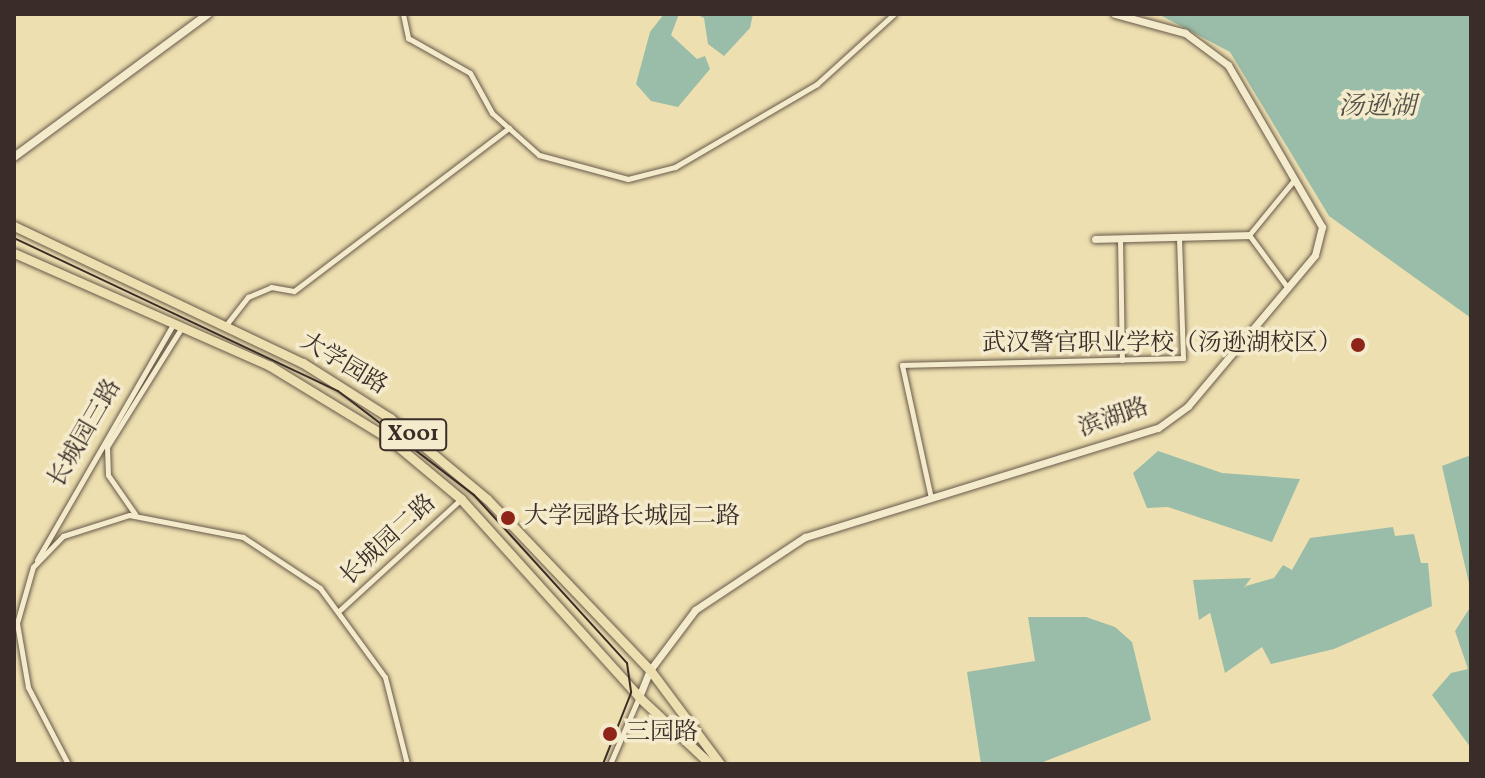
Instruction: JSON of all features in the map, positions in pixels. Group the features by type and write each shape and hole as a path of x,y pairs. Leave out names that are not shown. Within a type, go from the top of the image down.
{"main road":[{"path":"14,157 208,14"},
{"name":"大学园路","path":"14,226 226,325 347,387 435,452 650,670 720,764"},
{"name":"大学园路","path":"14,253 178,323 335,402 461,499 639,697 710,764"}],"street":[{"path":"403,14 408,38 470,73 509,128 539,155 580,172 628,179 675,167 817,84 894,14"},
{"name":"滨湖路","path":"639,697 650,670 695,610 757,563 805,537 1158,428 1188,406 1315,255 1322,227 1228,65 1185,33 1115,14"},
{"path":"226,325 248,297 271,287 294,291 509,128"},
{"path":"1095,239 1249,235 1294,180"},
{"path":"1249,235 1288,288"},
{"path":"931,498 902,365 1183,358 1179,237"},
{"path":"1120,238 1122,360"},
{"name":"长城园三路","path":"135,515 108,475 107,447 178,323"},
{"name":"长城园三路","path":"33,567 178,323"},
{"name":"长城园二路","path":"340,610 461,499"},
{"path":"65,762 28,687 17,623 33,567 63,536 104,518 135,515 243,537 281,556 340,610 385,677 407,764"},
{"path":"610,764 639,697"}],"water":[{"path":"664,14 679,14 671,35 697,59 705,56 710,69 678,107 651,101 636,84 650,32"},
{"path":"696,14 753,14 750,28 724,56 708,44 704,18"},
{"name":"汤逊湖","path":"1158,14 1471,14 1471,318 1329,216 1230,52"},
{"path":"1158,451 1222,473 1300,479 1272,542 1168,507 1147,508 1133,473"},
{"path":"1471,455 1471,592 1442,466"},
{"path":"1393,527 1395,536 1414,534 1421,563 1428,563 1432,606 1334,649 1271,664 1262,647 1225,673 1210,612 1246,586 1274,578 1283,565 1292,570 1310,538"},
{"path":"1251,578 1239,594 1199,620 1193,580"},
{"path":"1471,606 1471,748 1432,695 1451,673 1468,669 1455,631"},
{"path":"1028,617 1086,617 1115,627 1132,642 1151,720 1038,764 981,764 967,672 1035,661"}],"tram line":[{"path":"14,238 338,391 474,495 627,663 631,693 603,764"}],"place":[{"name":"武汉警官职业学校（汤逊湖校区）","path":"1358,345"},
{"name":"大学园路长城园二路","path":"508,518"},
{"name":"三园路","path":"610,734"}]}
